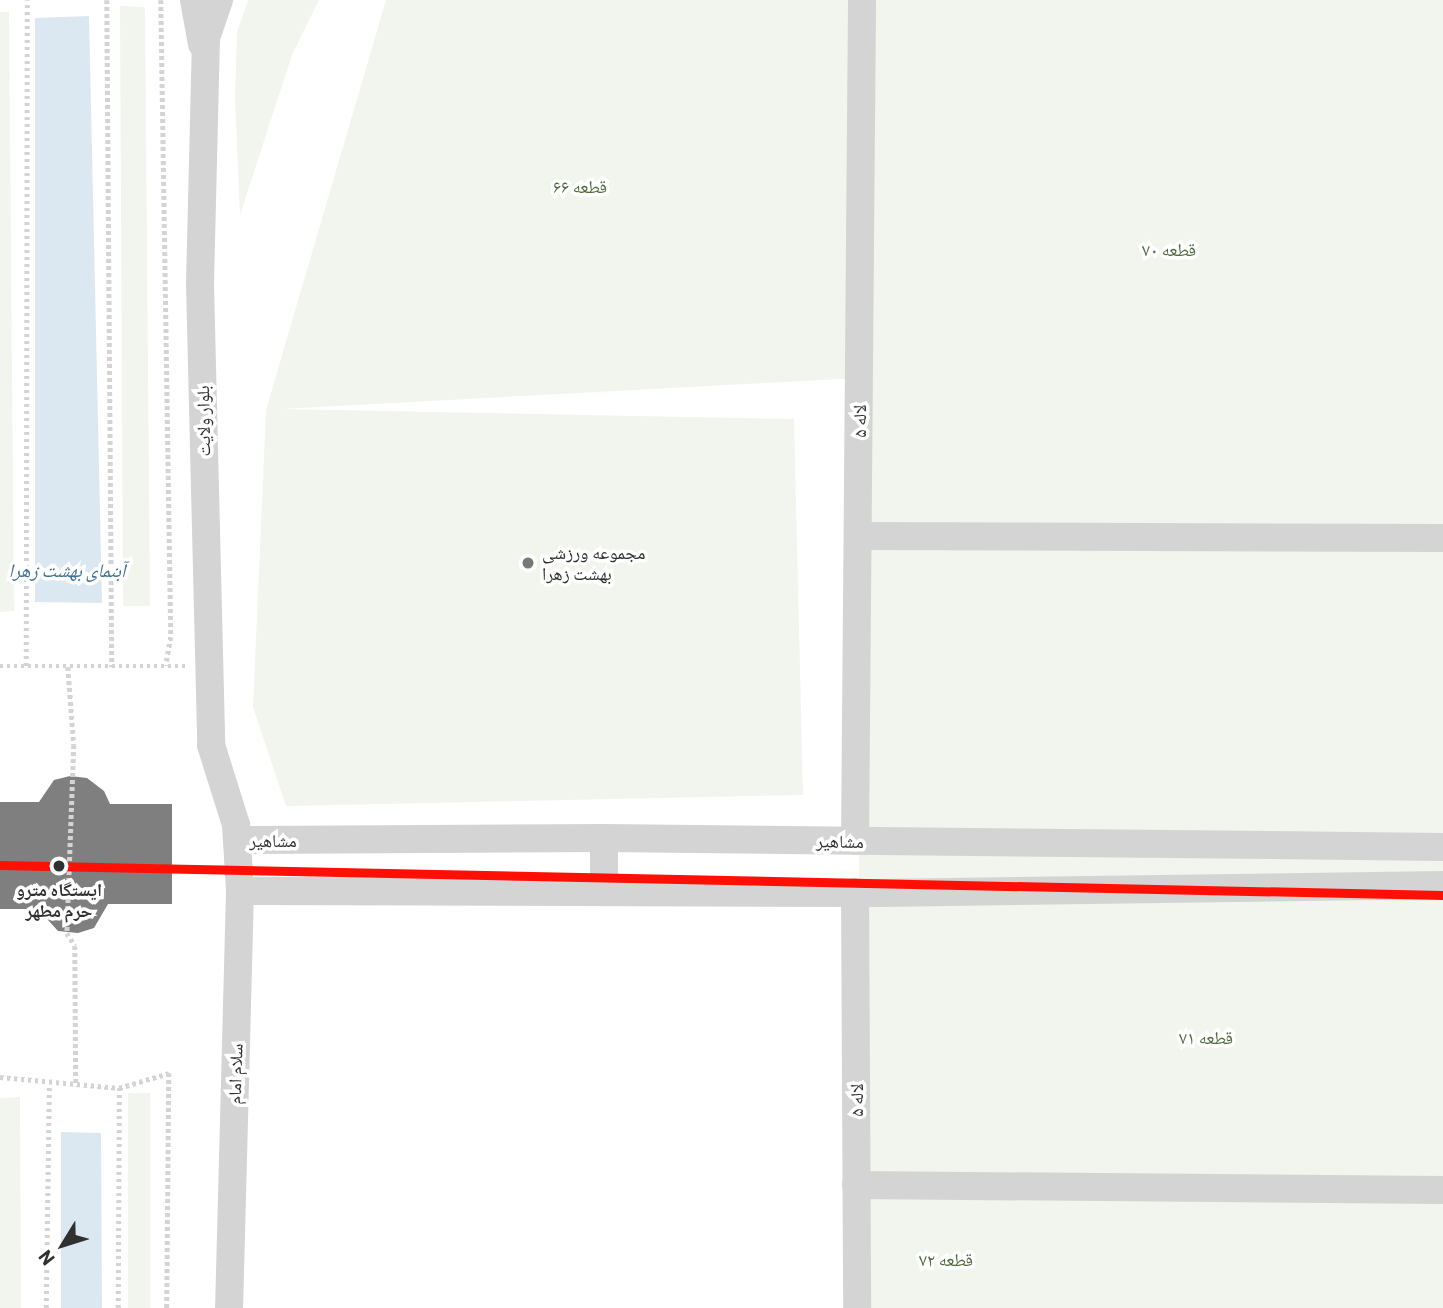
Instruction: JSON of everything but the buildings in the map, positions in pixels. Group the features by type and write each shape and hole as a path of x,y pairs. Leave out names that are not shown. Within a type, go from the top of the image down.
{"street":[{"path":"194,0 205,67"},
{"name":"بلوار ولایت","path":"219,0 206,38 200,284 211,745 237,840"},
{"name":"لاله ۵","path":"855,841 862,0"},
{"path":"858,536 1443,538"},
{"path":"604,838 604,891"},
{"name":"مشاهیر","path":"237,840 604,838 1443,847"},
{"name":"سلام امام","path":"229,1308 240,891 237,840"},
{"path":"240,891 855,892 1443,885"},
{"name":"لاله ۵","path":"855,892 856,1308"},
{"path":"856,1185 1443,1190"}],"path":[{"path":"26,666 27,0"},
{"path":"107,0 112,667"},
{"path":"161,0 171,637 166,666"},
{"path":"0,666 210,666"},
{"path":"68,667 74,745 66,933 75,946 76,1086"},
{"path":"0,1077 49,1084 119,1088 169,1073 167,1308"},
{"path":"46,1308 49,1084"},
{"path":"118,1308 119,1088"}],"green space":[{"path":"248,0 319,0 292,55 240,215 235,97 237,32"},
{"path":"386,0 1443,0 1443,1308 859,1308 859,378 281,409 794,419 803,795 286,806 253,707 266,410"},
{"path":"120,6 145,7 150,606 123,606"},
{"path":"0,12 9,12 14,611 0,612"},
{"path":"128,1093 150,1093 150,1308 128,1308"},
{"path":"20,1097 21,1308 0,1308 0,1098"}],"water":[{"name":"آبنمای بهشت زهرا","path":"89,16 102,603 35,602 35,18"},
{"path":"61,1132 101,1133 102,1308 61,1308"}],"transit line":[{"path":"0,865 1443,895"}],"place":[{"name":"مجموعه ورزشی بهشت زهرا","path":"528,563"},
{"name":"ایستگاه مترو حرم مطهر","path":"59,866"}],"park label":[{"name":"قطعه ۶۶","path":"580,186"},
{"name":"قطعه ۷۰","path":"1169,249"},
{"name":"قطعه ۷۱","path":"1206,1037"},
{"name":"قطعه ۷۲","path":"946,1259"}]}
